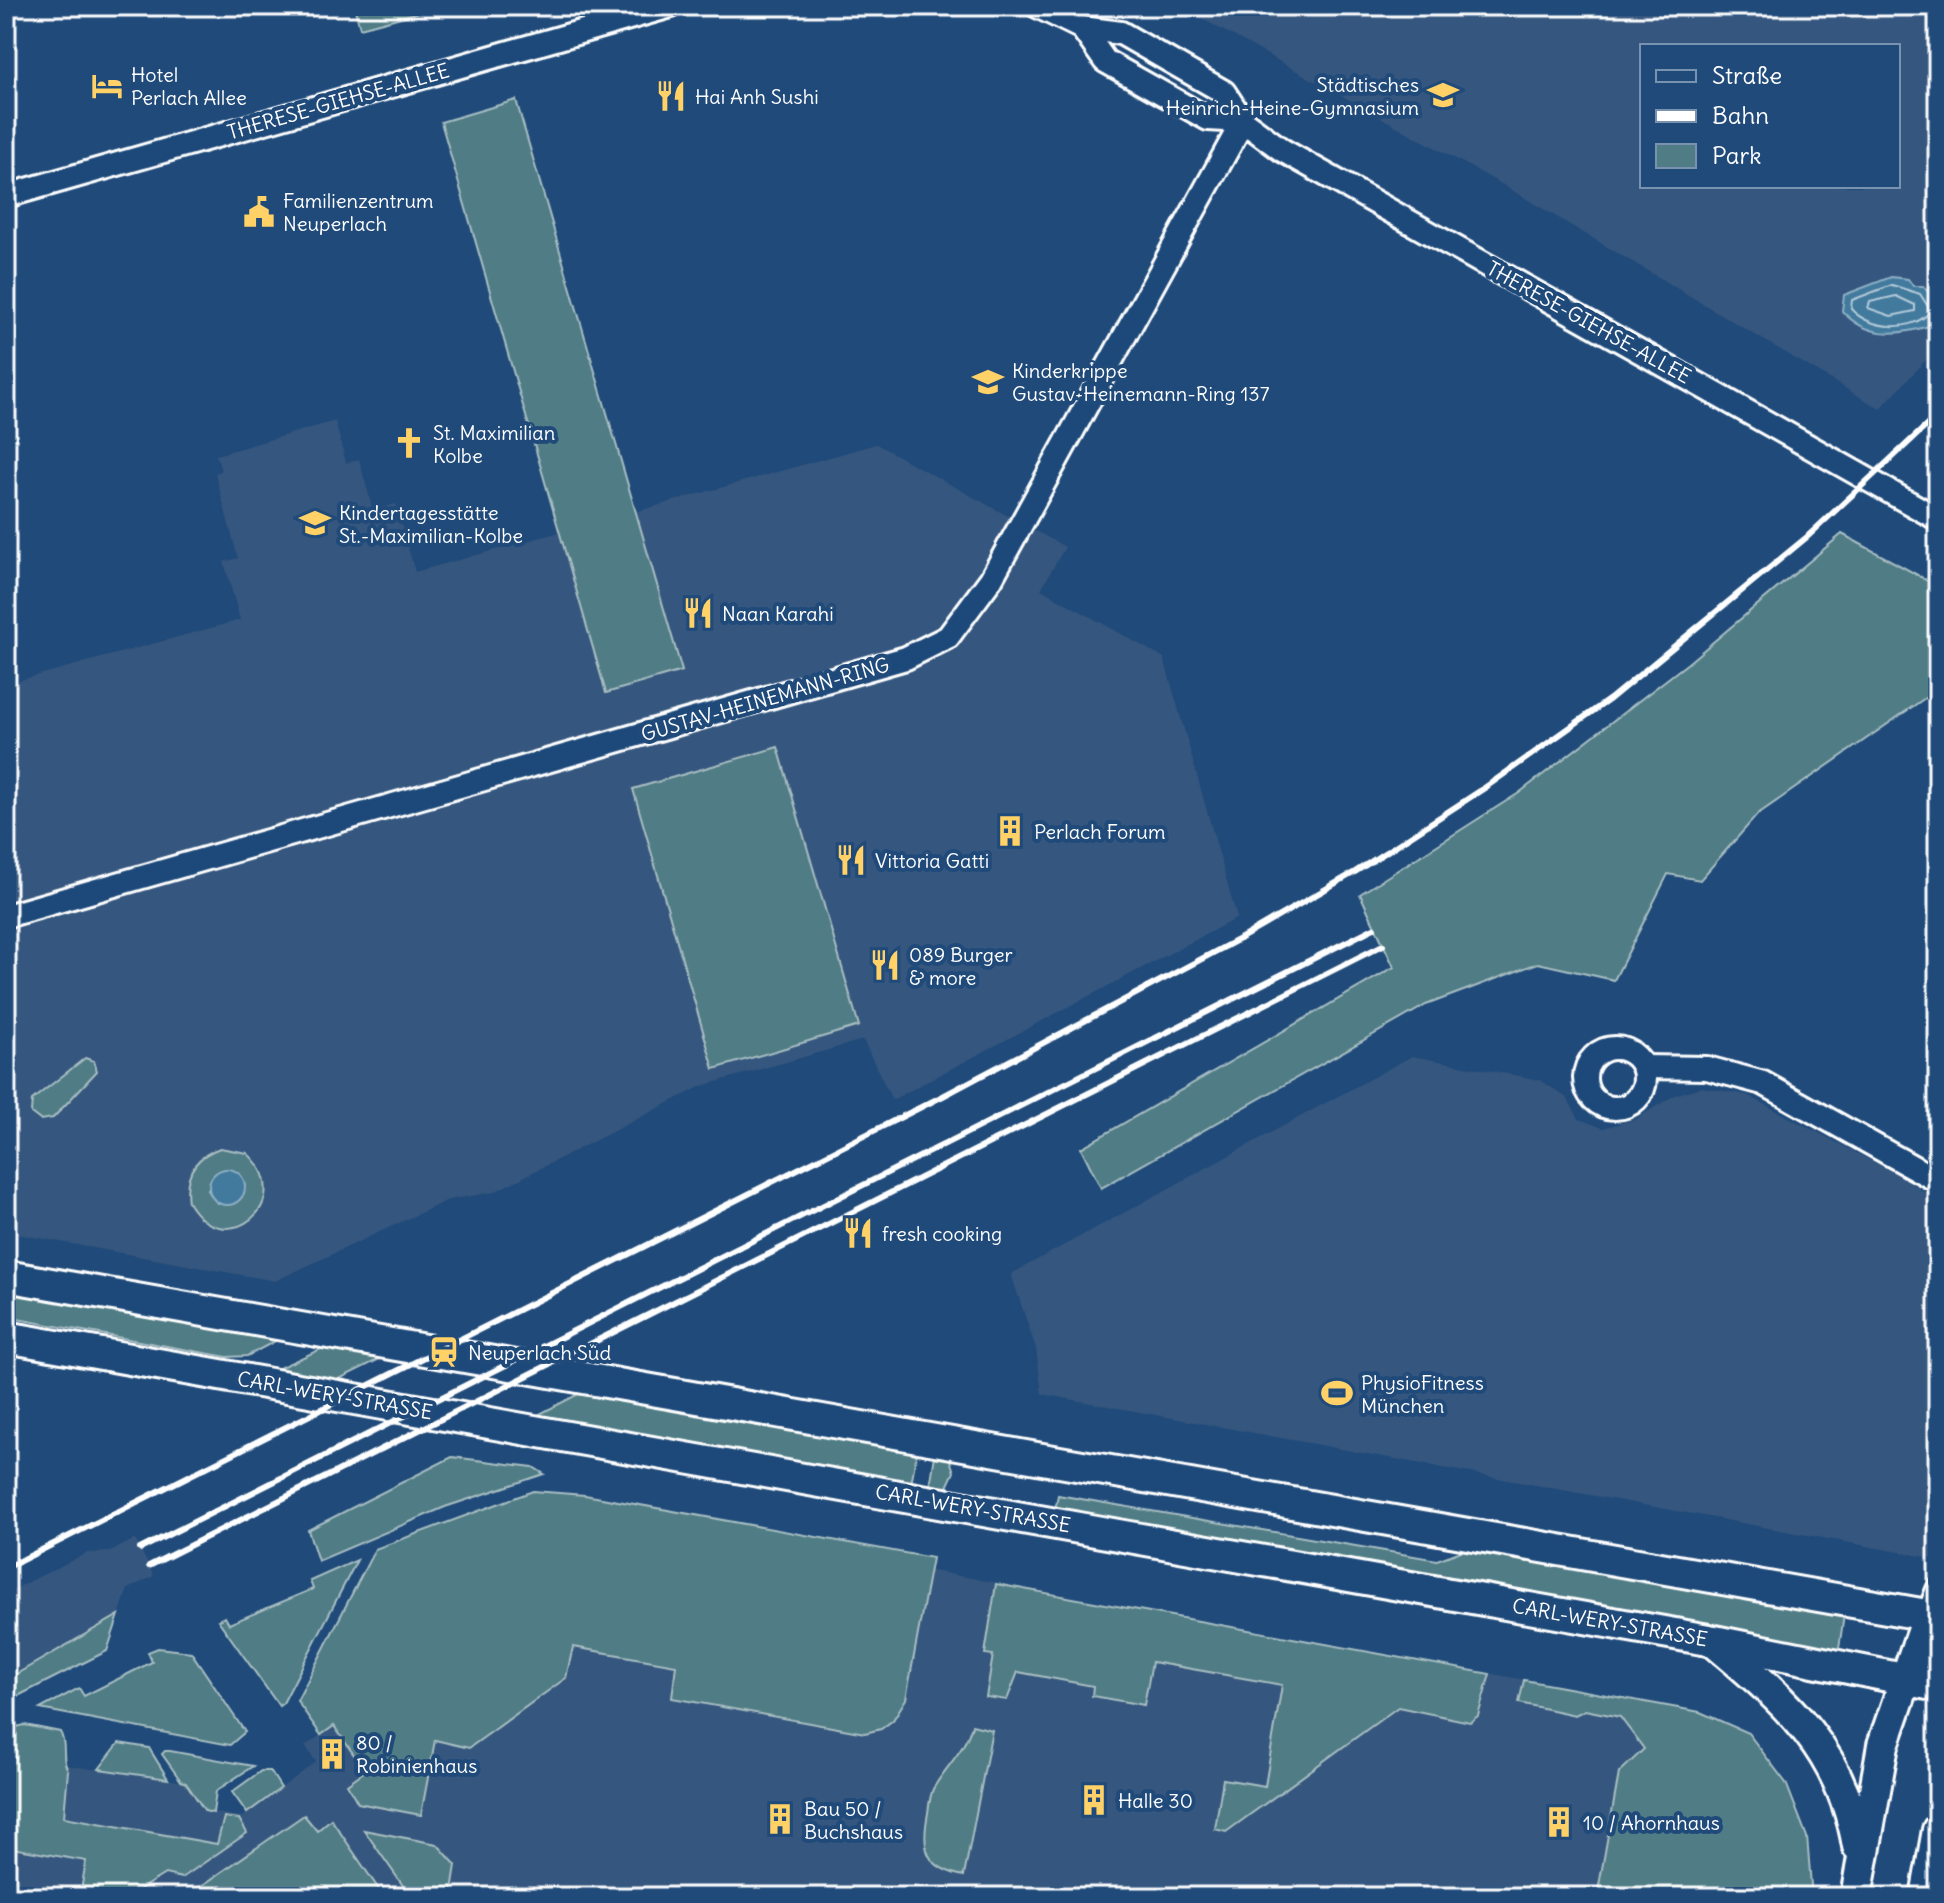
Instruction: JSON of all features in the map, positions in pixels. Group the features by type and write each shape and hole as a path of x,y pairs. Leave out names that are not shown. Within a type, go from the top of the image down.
{"main road":[{"path":"6,1276 1935,1607 1904,1679 1883,1745 1856,1897"},
{"name":"CARL-WERY-STRASSE","path":"6,1337 1714,1641 1938,1686"},
{"path":"1714,1641 1779,1698 1828,1756 1852,1812 1861,1867"},
{"path":"1926,1897 1937,1846"}],"street":[{"name":"THERESE-GIEHSE-ALLEE","path":"6,196 671,6"},
{"name":"THERESE-GIEHSE-ALLEE","path":"1037,6 1060,10 1082,28 1105,61 1208,119 1243,121"},
{"name":"THERESE-GIEHSE-ALLEE","path":"1082,28 1121,33 1224,92 1243,121 1282,150 1938,519"},
{"name":"GUSTAV-HEINEMANN-RING","path":"6,916 906,658 948,637 1005,555 1243,121"},
{"path":"1644,1067 1707,1068 1763,1083 1938,1181"}],"shaded area":[{"path":"1179,6 1938,6 1938,347 1880,409 1503,185"},
{"path":"335,421 346,463 359,459 373,510 396,504 415,572 560,532 606,693 681,671 635,512 876,444 1065,547 1041,589 1164,658 1237,918 892,1100 863,1040 702,1086 494,1192 448,1200 275,1281 6,1232 6,684 240,620 224,562 238,558 215,473 221,471 216,455"},
{"path":"1412,1056 1540,1080 1567,1098 1579,1119 1603,1128 1636,1119 1675,1095 1701,1087 1747,1095 1904,1178 1938,1201 1937,1559 1042,1394 1036,1349 1011,1274"},
{"path":"135,1539 154,1576 128,1589 119,1615 6,1680 6,1593 87,1553 110,1552"},
{"path":"889,1563 1700,1712 1748,1733 1786,1783 1807,1837 1812,1897 6,1897 6,1757 186,1782 205,1811 242,1817 316,1762 305,1746 334,1726 371,1594"}],"green space":[{"path":"354,6 430,6 431,9 360,28"},
{"path":"516,100 682,671 606,693 441,122"},
{"path":"1842,534 1938,586 1938,689 1758,814 1700,880 1668,874 1614,980 1538,963 1426,1005 1101,1188 1081,1148 1394,967 1360,894 1519,793 1688,663"},
{"path":"778,747 859,1026 714,1069 633,789"},
{"path":"85,1058 94,1061 97,1071 53,1118 40,1120 31,1113 32,1100"},
{"path":"220,1148 247,1153 261,1171 266,1190 262,1206 251,1219 237,1226 220,1227 203,1220 188,1202 188,1183 193,1168","holes":["228,1169 242,1177 244,1193 217,1203 208,1190"]},
{"path":"6,1286 283,1337 247,1356 227,1357 6,1317"},
{"path":"332,1344 388,1355 323,1387 272,1371"},
{"path":"592,1387 918,1445 910,1490 526,1421"},
{"path":"936,1449 949,1457 954,1472 947,1487 929,1493"},
{"path":"452,1457 533,1467 544,1474 445,1507 318,1561 308,1530"},
{"path":"533,1491 585,1495 932,1558 906,1699 893,1720 881,1729 865,1733 672,1698 676,1665 573,1647 566,1678 469,1748 435,1740 421,1815 358,1803 347,1784 365,1771 334,1726 321,1735 297,1701 375,1549"},
{"path":"1058,1495 1437,1560 1472,1547 1845,1609 1838,1654 1054,1515"},
{"path":"357,1560 279,1706 218,1620 225,1617 229,1624 313,1589 310,1581"},
{"path":"996,1584 1490,1674 1478,1716 1470,1722 1398,1707 1226,1832 1215,1829 1223,1779 1265,1786 1282,1685 1152,1662 1144,1705 1092,1696 1093,1686 1018,1672 1007,1700 986,1697 993,1655 985,1654"},
{"path":"119,1615 107,1651 6,1702 6,1680"},
{"path":"158,1648 191,1652 245,1732 230,1745 40,1709 79,1688 84,1696 152,1662 148,1652"},
{"path":"1524,1680 1700,1712 1748,1733 1786,1783 1807,1837 1812,1897 1597,1897 1619,1773 1644,1749 1620,1717 1585,1710 1575,1715 1519,1703"},
{"path":"25,1725 60,1732 68,1770 64,1817 217,1844 224,1817 239,1819 247,1833 182,1878 165,1874 127,1897 80,1897 86,1861 6,1847 6,1729"},
{"path":"972,1725 992,1730 964,1876 941,1868 934,1862 926,1847 925,1837 933,1789 960,1751"},
{"path":"119,1743 149,1748 168,1779 99,1769"},
{"path":"165,1751 253,1766 216,1791 213,1813 205,1811 186,1783 181,1781 162,1754"},
{"path":"261,1771 270,1771 281,1788 247,1813 232,1792"},
{"path":"304,1815 317,1831 331,1819 384,1897 254,1897 200,1887"},
{"path":"364,1830 437,1844 456,1865 451,1897 411,1897"}],"water":[{"path":"1891,277 1908,279 1913,286 1923,286 1936,301 1935,318 1929,326 1905,332 1882,332 1862,326 1842,311 1844,295"},
{"path":"227,1169 240,1174 245,1187 240,1200 227,1205 214,1200 209,1187 214,1174"}],"railway":[{"path":"6,1568 943,1096 1243,937 1355,872 1483,789 1610,699 1807,537 1938,415"},
{"path":"140,1549 1374,928"},
{"path":"149,1566 1383,945"}],"place":[{"name":"Hotel Perlach Allee","path":"107,86"},
{"name":"Städtisches Heinrich-Heine-Gymnasium","path":"1443,95"},
{"name":"Hai Anh Sushi","path":"671,96"},
{"name":"Familienzentrum Neuperlach","path":"259,212"},
{"name":"Kinderkrippe Gustav-Heinemann-Ring 137","path":"988,382"},
{"name":"St. Maximilian Kolbe","path":"409,443"},
{"name":"Kindertagesstätte St.-Maximilian-Kolbe","path":"315,523"},
{"name":"Naan Karahi","path":"698,613"},
{"name":"Perlach Forum","path":"1010,831"},
{"name":"Vittoria Gatti","path":"851,860"},
{"name":"089 Burger & more","path":"885,965"},
{"name":"fresh cooking","path":"858,1233"},
{"name":"Neuperlach Süd","path":"444,1352"},
{"name":"PhysioFitness München","path":"1337,1393"},
{"name":"80 / Robinienhaus","path":"332,1754"},
{"name":"Halle 30","path":"1094,1800"},
{"name":"Bau 50 / Buchshaus","path":"780,1819"},
{"name":"10 / Ahornhaus","path":"1559,1822"}]}
